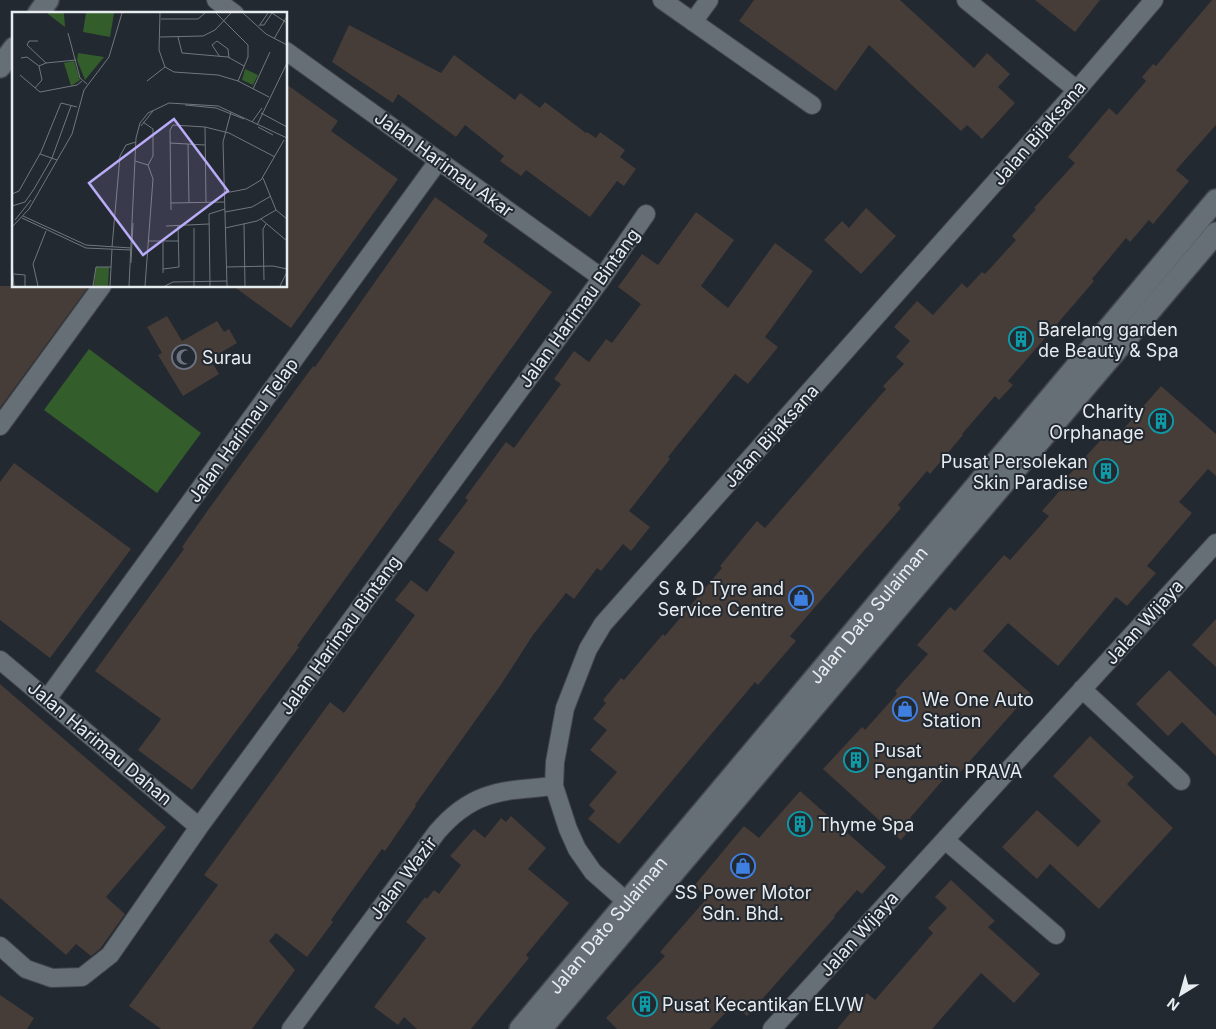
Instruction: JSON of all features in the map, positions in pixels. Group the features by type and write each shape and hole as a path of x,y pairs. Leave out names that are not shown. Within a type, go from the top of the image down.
{"street":[{"path":"39,12 48,0"},
{"path":"216,0 232,12"},
{"path":"662,0 812,105"},
{"path":"693,22 709,0"},
{"path":"966,0 1078,90"},
{"name":"Jalan Bijaksana","path":"633,908 593,872 577,849 568,829 554,786 555,762 565,708 588,649 603,624 1078,90 1154,0"},
{"path":"0,67 12,51"},
{"name":"Jalan Harimau Akar","path":"288,51 602,278"},
{"name":"Jalan Harimau Telap","path":"47,699 439,160"},
{"name":"Jalan Dato Sulaiman","path":"541,1029 633,908 1216,200"},
{"name":"Jalan Harimau Bintang","path":"0,946 26,969 52,978 82,976 110,955 199,827 602,278 646,214"},
{"name":"Jalan Dato Sulaiman","path":"520,1029 633,908 1216,233"},
{"path":"0,426 101,288"},
{"name":"Jalan Wijaya","path":"772,1029 1082,689 1213,553"},
{"name":"Jalan Harimau Dahan","path":"0,660 199,827"},
{"path":"1082,689 1181,781"},
{"name":"Jalan Wazir","path":"291,1029 437,832 454,815 471,802 489,794 506,790 554,786"},
{"path":"945,840 1056,935"}],"green space":[{"path":"89,349 201,433 157,493 44,410"}],"building":[{"path":"754,0 900,0 974,68 987,53 1010,74 998,87 1015,103 982,139 967,125 961,131 869,45 836,91 739,21"},
{"path":"1035,0 1100,0 1075,32"},
{"path":"1212,0 1216,0 1216,125 1176,170 1189,181 1153,224 1149,220 1130,242 1126,238 1092,279 1094,281 1008,381 1013,385 999,400 995,396 930,474 927,471 898,505 901,508 790,636 796,641 758,685 755,682 619,844 588,819 595,811 589,805 617,772 590,750 607,730 593,719 606,703 603,700 621,678 624,680 663,634 665,636 722,568 720,566 757,521 765,528 886,389 883,386 904,364 896,357 910,341 894,327 917,301 933,315 962,283 967,288 982,272 985,274 1016,240 1012,236 1036,209 1034,208 1075,163 1068,157 1109,108 1117,115 1146,81 1142,77 1153,64 1156,66"},
{"path":"349,25 441,73 454,55 515,100 520,93 540,108 545,102 586,133 596,138 600,132 625,150 620,157 636,169 624,186 617,181 590,217 526,170 521,176 500,161 504,156 465,125 456,137 398,94 393,103 332,62"},
{"path":"288,85 338,121 331,131 398,179 291,328 236,288 288,288"},
{"path":"435,197 488,235 483,242 552,292 297,646 299,647 192,790 138,750 161,719 95,671 184,549 182,547 208,510 313,366 315,367"},
{"path":"866,208 896,236 861,274 824,240 842,221 849,228"},
{"path":"696,212 734,240 701,286 728,308 775,243 813,271 765,337 778,347 748,384 735,374 668,457 670,459 629,511 650,527 631,551 623,544 601,571 597,568 574,599 566,593 533,635 500,686 415,805 385,851 382,849 307,957 276,933 269,941 295,970 252,1029 161,1029 129,1006 218,885 204,875 330,702 344,713 415,615 395,600 411,580 427,592 455,552 438,540 468,500 465,498 506,442 514,448 561,384 554,379 574,351 589,362 606,339 612,343 641,304 618,287 642,254 658,265"},
{"path":"0,286 12,286 12,288 88,288 0,408"},
{"name":"Surau","path":"167,316 182,341 217,321 224,332 229,329 237,343 210,359 219,374 183,396 158,355 162,353 147,327"},
{"path":"1161,386 1216,434 1216,476 1208,469 1179,502 1192,513 1147,566 1156,573 1127,606 1116,597 1058,666 1008,623 983,651 1030,693 955,778 949,773 910,818 915,823 901,840 823,769 862,727 865,730 897,694 895,691 928,654 917,645 950,607 955,611 1004,555 1010,560 1049,516 1042,511 1071,478 1068,476 1107,433 1114,440"},
{"path":"14,463 131,549 50,658 0,620 0,482"},
{"path":"1216,619 1216,667 1192,645"},
{"path":"1169,670 1216,716 1216,756 1182,722 1168,736 1136,704"},
{"path":"0,684 166,827 106,897 125,914 100,949 91,956 76,944 66,955 0,898"},
{"path":"1090,736 1134,777 1127,784 1173,828 1099,909 1050,864 1037,879 1002,847 1037,810 1078,847 1101,821 1053,776"},
{"path":"800,791 886,867 862,894 857,890 747,1016 734,1004 710,1029 617,1029 606,1018 665,956 660,952 708,897 694,886 744,826 759,838"},
{"path":"511,816 546,848 528,869 569,903 526,955 529,958 471,1029 417,1029 404,1017 398,1025 374,1007 426,938 406,922 425,897 427,899 434,890 439,894 461,865 450,856 474,829 485,838 501,818 506,822"},
{"path":"951,880 995,921 988,927 1040,974 1014,1003 981,973 932,1029 837,1029 867,993 875,1000 933,933 928,928 947,908 935,897"},
{"path":"0,995 34,1018 27,1029 0,1029"}],"place":[{"name":"Barelang garden de Beauty & Spa","path":"1021,339"},
{"name":"Surau","path":"184,357"},
{"name":"Charity Orphanage","path":"1161,421"},
{"name":"Pusat Persolekan Skin Paradise","path":"1106,471"},
{"name":"S & D Tyre and Service Centre","path":"801,598"},
{"name":"We One Auto Station","path":"905,709"},
{"name":"Pusat Pengantin PRAVA","path":"856,760"},
{"name":"Thyme Spa","path":"800,824"},
{"name":"SS Power Motor Sdn. Bhd.","path":"743,866"},
{"name":"Pusat Kecantikan ELVW","path":"645,1004"}]}
